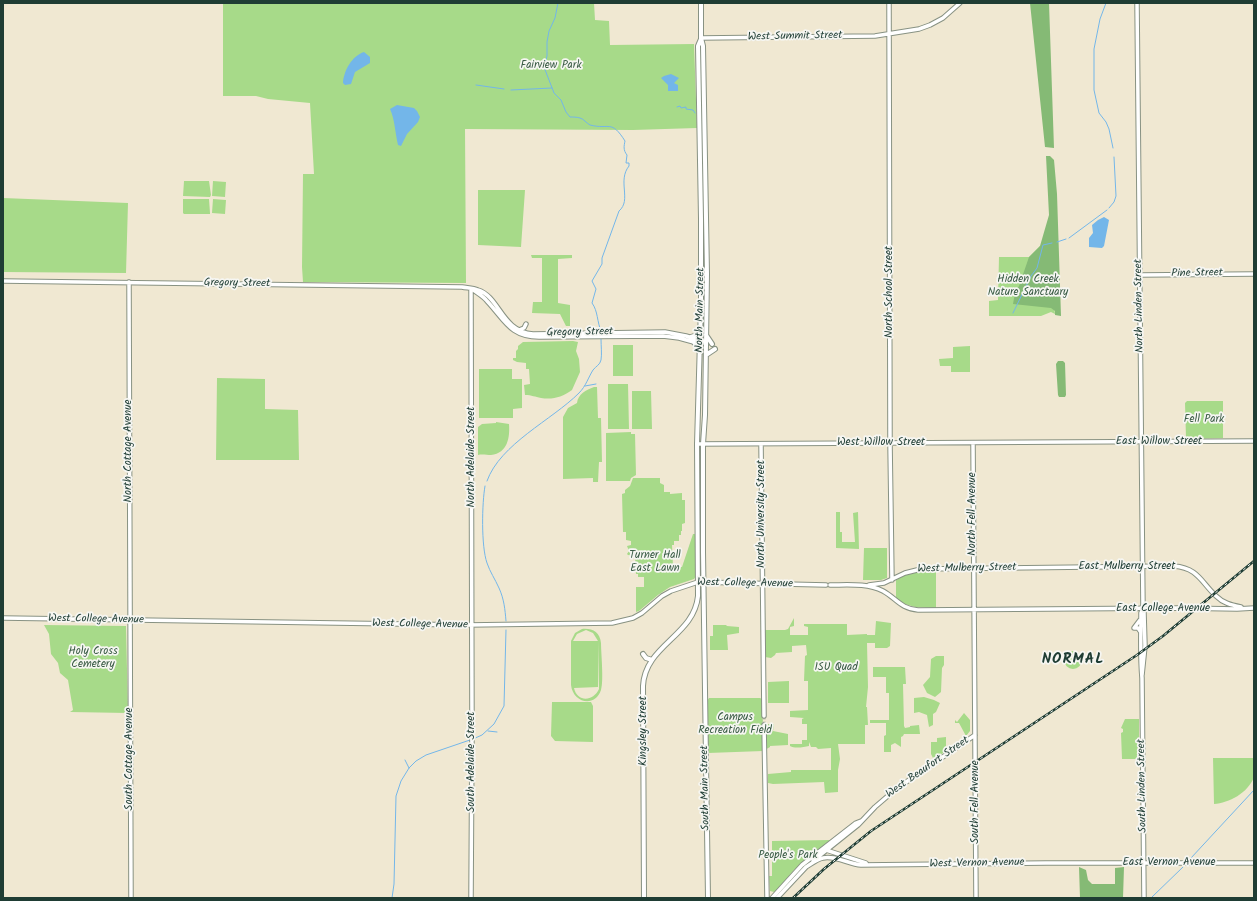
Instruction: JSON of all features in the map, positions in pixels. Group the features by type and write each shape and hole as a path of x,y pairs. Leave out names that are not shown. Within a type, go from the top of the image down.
{"main road":[{"name":"North Main Street","path":"700,3 701,38 703,46 706,184 706,355 703,444 703,582"},
{"name":"North School Street","path":"889,3 890,444 892,580"},
{"name":"West Summit Street","path":"701,38 868,36 919,29 944,18 960,3"},
{"name":"North Linden Street","path":"1137,3 1143,608"},
{"name":"North Main Street","path":"698,582 697,444 701,342 701,190 698,46 701,38"},
{"name":"Pine Street","path":"1140,275 1254,274"},
{"name":"Gregory Street","path":"3,281 462,287 479,290 485,294 512,325 519,330 533,334 665,332 691,337 701,342"},
{"name":"North Cottage Avenue","path":"128,282 130,620"},
{"name":"Gregory Street","path":"471,289 483,296 508,327 516,333 524,336 658,336 679,338 694,342 706,342"},
{"name":"North Adelaide Street","path":"471,289 472,625"},
{"path":"471,301 478,296 483,296"},
{"path":"519,330 524,328 526,324"},
{"path":"691,337 697,335 701,330"},
{"path":"706,335 714,346 706,355"},
{"path":"694,342 700,353"},
{"name":"East Willow Street","path":"1065,442 1254,441"},
{"name":"West Willow Street","path":"697,444 1065,442"},
{"name":"North Fell Avenue","path":"973,443 974,610"},
{"name":"North University Street","path":"761,444 764,716"},
{"name":"East Mulberry Street","path":"1070,568 1174,566 1185,568 1199,576 1220,600 1242,608"},
{"name":"West Mulberry Street","path":"869,585 884,583 913,570 974,568 1070,568"},
{"name":"West College Avenue","path":"3,618 472,625 619,622 633,618 642,613 662,596 680,587 698,582 869,585 883,591 896,602 912,610 1072,609"},
{"name":"Kingsley Street","path":"644,898 644,674 652,660 692,616 697,601 698,582"},
{"name":"South Main Street","path":"703,582 708,898"},
{"name":"South Linden Street","path":"1142,675 1140,670 1140,632 1141,613 1143,608"},
{"name":"South Linden Street","path":"1143,608 1145,646 1142,675 1144,898"},
{"name":"East College Avenue","path":"1072,609 1254,608"},
{"name":"South Fell Avenue","path":"974,610 976,898"},
{"path":"1140,632 1138,628 1134,628 1141,619"},
{"name":"South Cottage Avenue","path":"130,620 131,898"},
{"name":"South Adelaide Street","path":"470,898 472,625"},
{"path":"643,654 646,658 652,660"},
{"path":"764,725 768,898"},
{"name":"West Beaufort Street","path":"777,898 806,867 858,826 875,807 902,784 976,735"},
{"name":"West Beaufort Street","path":"772,898 794,873 819,851 856,823 863,820"},
{"path":"835,843 834,848 836,853"},
{"name":"West Vernon Avenue","path":"819,851 827,850 856,861 871,864"},
{"name":"West Vernon Avenue","path":"806,867 821,858 827,857 856,865 1084,863"},
{"name":"East Vernon Avenue","path":"1084,863 1254,863"},
{"path":"767,889 770,893 777,892"}],"green space":[{"name":"Fairview Park","path":"223,3 594,3 595,20 609,21 610,45 694,44 697,128 633,130 465,129 466,283 303,282 303,174 314,174 310,103 268,99 256,96 223,96"},
{"path":"1030,3 1049,3 1054,148 1045,147"},
{"path":"1046,156 1050,156 1054,160 1057,194 1061,316 1055,315 1055,311 1051,308 1013,304 1015,293 1029,257 1040,246 1049,215"},
{"path":"184,181 209,181 210,197 183,196"},
{"path":"213,181 226,182 225,197 212,196"},
{"path":"478,190 525,190 521,247 478,245"},
{"path":"3,198 128,203 126,273 3,272"},
{"path":"183,199 209,199 210,214 184,214"},
{"path":"213,199 226,200 225,214 212,213"},
{"name":"Hidden Creek Nature Sanctuary","path":"1047,242 1055,314 1051,312 1041,316 989,316 989,301 998,300 999,257 1029,257 1040,246"},
{"path":"531,255 572,255 572,258 558,259 558,303 570,305 570,326 566,326 560,314 532,313 533,302 542,302 542,258 532,258"},
{"path":"523,342 578,342 576,351 579,359 580,372 572,390 561,396 545,399 525,395 524,385 530,384 529,369 526,369 526,363 513,360 513,358 516,358 518,346"},
{"path":"613,345 633,345 633,376 613,376"},
{"path":"970,346 970,372 951,372 951,366 940,366 939,359 953,358 953,347"},
{"path":"1058,361 1063,361 1065,363 1065,397 1059,397 1058,395 1056,364"},
{"path":"479,369 512,369 512,379 522,379 522,408 513,409 513,418 479,418"},
{"path":"217,378 265,379 265,409 298,410 299,460 216,460"},
{"path":"608,384 628,384 629,429 608,429"},
{"path":"597,387 598,418 601,418 602,462 599,462 598,482 593,482 593,478 563,479 563,417 568,408 577,403 579,397 585,391"},
{"path":"632,391 651,391 652,429 632,429"},
{"name":"Fell Park","path":"1187,401 1223,401 1223,438 1186,438 1185,403"},
{"path":"496,422 509,424 507,444 497,454 478,455 478,427 482,424"},
{"path":"631,432 631,434 635,434 636,475 631,478 630,481 606,481 606,433"},
{"name":"Turner Hall East Lawn","path":"633,478 660,478 660,483 664,485 664,492 670,492 670,494 682,493 682,500 685,500 685,523 682,524 682,531 681,535 679,535 679,541 674,541 674,545 672,545 673,566 682,567 693,534 696,534 696,576 694,579 670,587 636,612 636,587 644,587 644,577 638,577 638,574 636,574 635,556 627,554 629,551 627,546 631,545 631,541 626,540 626,532 623,532 622,494 625,493 625,490 630,486"},
{"path":"836,512 840,512 840,532 842,532 842,542 855,542 853,513 858,512 859,549 836,548"},
{"path":"864,548 887,548 887,578 881,580 863,580"},
{"path":"936,569 936,608 911,606 896,599 896,580 915,572"},
{"name":"ISU Quad","path":"794,618 794,626 790,627 790,635 808,635 808,627 804,626 804,624 847,624 847,635 875,635 876,621 891,623 890,646 887,648 875,648 875,643 867,643 868,687 866,707 868,725 865,725 865,744 838,744 840,759 838,770 838,792 825,793 824,782 768,783 768,774 791,772 791,770 831,770 831,748 818,749 816,747 811,747 809,742 809,746 797,748 790,746 790,744 802,744 802,740 807,740 807,724 802,724 802,719 804,718 790,717 790,711 808,710 808,681 804,681 805,656 807,655 806,645 792,646 792,652 776,653 771,658 765,657 764,631 788,629"},
{"name":"Holy Cross Cemetery","path":"44,625 126,626 128,713 70,712 73,710 68,680 60,673 58,663 51,654 49,634"},
{"path":"713,625 739,627 739,633 727,635 728,650 710,650 710,636 713,636"},
{"path":"582,629 592,630 597,633 601,643 602,686 598,696 589,701 584,701 576,696 571,685 571,641 575,633","holes":["586,630 593,633 598,641 573,641 577,634","598,641 599,689 593,696 585,699 578,696 574,688 598,687"]},
{"path":"1073,651 1079,654 1082,660 1079,666 1073,669 1067,666 1064,660 1067,654"},
{"path":"936,656 944,656 944,665 942,668 941,692 935,697 927,693 923,685 930,677 931,659"},
{"path":"873,667 905,667 906,684 903,684 904,726 905,728 919,725 920,734 904,734 901,737 901,747 895,743 891,745 891,752 884,752 886,723 870,723 870,720 889,720 889,693 886,693 886,677 873,677"},
{"path":"789,681 789,703 768,703 768,682"},
{"path":"924,697 940,703 936,712 933,714 933,725 929,727 927,715 919,712 914,713 914,698"},
{"name":"Campus Recreation Field","path":"709,698 762,699 763,724 774,724 773,731 788,734 788,745 770,746 763,751 708,753 707,701"},
{"path":"552,702 591,702 593,706 593,742 555,741 551,736"},
{"path":"964,713 970,720 970,731 966,736 959,723 955,723 955,720 957,722"},
{"path":"1125,719 1139,719 1139,759 1122,759 1121,733 1123,732 1123,729 1121,728"},
{"path":"946,737 946,751 933,758 931,754 931,742 937,742 937,738"},
{"path":"1213,758 1254,758 1254,777 1247,788 1226,802 1214,804"},
{"name":"People's Park","path":"830,840 794,870 776,891 770,891 769,876 772,876 772,841"},
{"path":"1079,867 1086,870 1088,880 1092,884 1115,884 1115,868 1124,867 1123,898 1080,898"}],"water":[{"path":"364,52 370,57 370,63 355,72 351,84 345,85 343,83 349,64 352,60"},
{"path":"671,74 679,78 674,83 678,85 678,91 668,91 668,85 661,78"},
{"path":"397,105 414,108 420,117 418,122 407,134 401,146 398,145 390,109"},
{"path":"1104,217 1109,220 1104,246 1102,248 1089,247 1089,238 1093,233 1092,225"}],"waterway":[{"path":"558,3 555,18 549,31 547,56 544,67 554,93 561,100 570,117 576,117 590,125 610,127 616,130 625,141 624,150 627,155 626,163 629,163 624,178 625,196 623,207 619,211 602,258 602,264 592,281 596,289 592,303 601,331"},
{"path":"1106,3 1100,19 1094,49 1094,90 1099,113 1109,129 1113,148"},
{"path":"476,85 504,89"},
{"path":"511,90 552,88"},
{"path":"677,107 686,107 686,109 693,110 695,113"},
{"path":"1109,208 1114,202 1116,196 1114,157"},
{"path":"1069,238 1107,210"},
{"path":"1057,242 1066,239"},
{"path":"1013,313 1031,276 1037,268 1043,245 1052,243"},
{"path":"487,481 503,455 528,433 579,393 593,370 600,362 601,339"},
{"path":"585,386 596,384"},
{"path":"485,486 483,503 485,556 502,596 506,621"},
{"path":"473,739 482,735 494,724 504,706 506,630"},
{"path":"488,731 497,732"},
{"path":"392,898 394,884 396,796 401,781 409,768 416,761 426,755 470,740"},
{"path":"405,760 409,768"},
{"path":"1191,858 1254,790"},
{"path":"1151,898 1183,867"}],"tunnel":[{"path":"764,716 764,725"}],"railway":[{"path":"793,898 824,869 871,831 1137,655 1163,636 1254,561"}],"district":[{"name":"NORMAL","path":"1073,660"}]}
